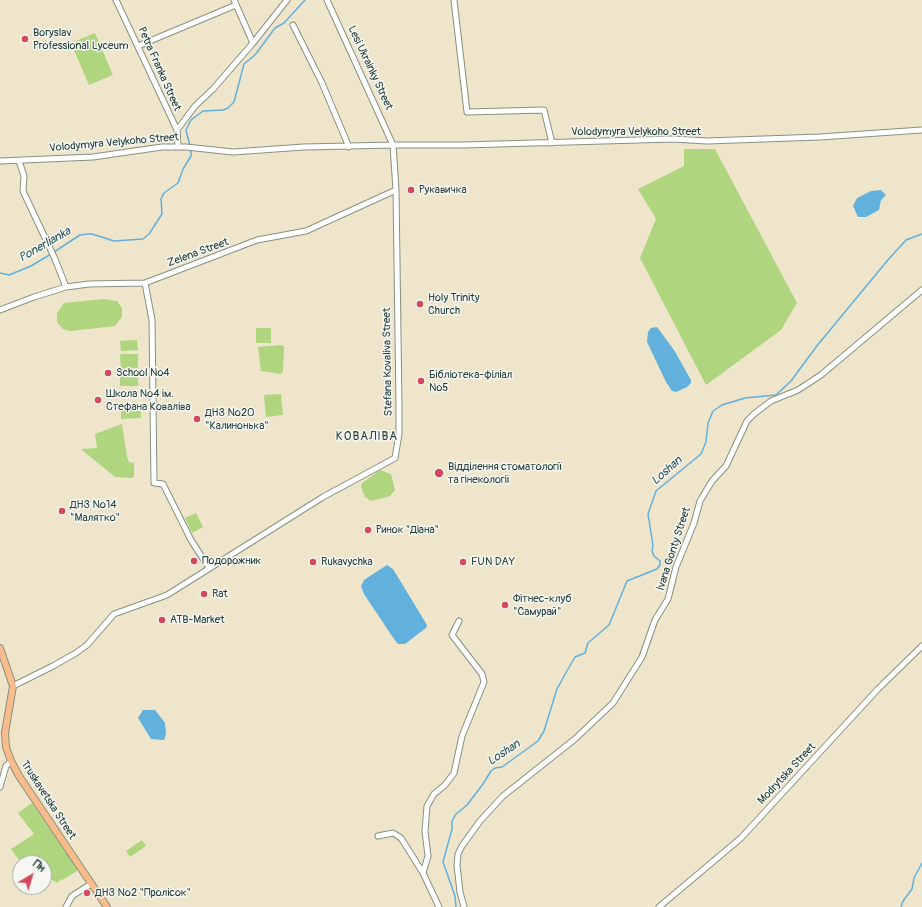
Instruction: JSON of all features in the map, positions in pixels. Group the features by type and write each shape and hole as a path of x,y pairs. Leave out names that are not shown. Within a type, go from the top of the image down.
{"main road":[{"name":"Truskavetska Street","path":"0,648 13,686 5,733 6,746 11,761 19,776 107,907"}],"street":[{"name":"Petra Franka Street","path":"116,0 177,130 178,146"},
{"path":"177,130 195,106 213,89 253,43 287,0"},
{"name":"Lesi Ukrainky Street","path":"327,0 393,145"},
{"path":"454,0 467,112 544,110 552,143"},
{"path":"138,46 235,2 253,43"},
{"path":"293,25 322,84 349,147"},
{"name":"Volodymyra Velykoho Street","path":"0,161 93,157 128,153 162,146 178,146 233,152 304,147 552,143 673,139 707,141 820,137 922,130"},
{"name":"Stefana Kovaliva Street","path":"13,686 76,653 86,645 114,614 167,595 323,497 396,458 399,434 396,190 393,145"},
{"path":"19,161 24,176 23,191 55,259 66,287"},
{"name":"Zelena Street","path":"0,310 66,287 89,284 145,283 257,240 306,230 396,190"},
{"path":"145,283 152,320 154,483 163,484 191,540 209,568"},
{"name":"Ivana Gonty Street","path":"464,907 460,892 457,865 458,854 462,846 476,826 503,796 559,750 575,739 613,703 642,657 655,620 668,599 676,567 694,523 700,501 712,481 726,466 747,421 771,401 798,390 815,380 922,290"},
{"path":"423,873 428,856 425,831 427,806 434,794 445,785 454,773 459,757 462,736 484,682 482,674 452,635 459,621"},
{"name":"Modrytska Street","path":"659,907 741,838 878,689 922,646"},
{"path":"0,787 6,766 11,761"},
{"path":"378,836 393,833 398,835 423,873 439,907"},
{"path":"66,907 72,896 91,884"}],"green space":[{"path":"95,33 113,75 89,85 71,43"},
{"path":"684,149 715,149 797,303 781,330 706,385 640,258 656,219 638,189 684,166"},
{"path":"104,299 117,301 122,308 122,317 115,326 70,331 63,329 57,322 57,313 64,303"},
{"path":"256,328 271,328 271,343 256,343"},
{"path":"137,340 138,350 121,351 120,341"},
{"path":"282,345 284,347 283,371 281,374 261,371 258,347"},
{"path":"120,354 138,354 138,368 121,369"},
{"path":"120,372 138,372 138,386 120,386"},
{"path":"281,394 283,415 266,417 264,395"},
{"path":"121,405 141,405 141,418 121,419"},
{"path":"122,424 127,457 129,462 134,463 134,477 131,478 115,477 81,449 97,448 95,434"},
{"path":"380,470 391,474 395,490 390,496 371,501 365,497 361,487 362,483"},
{"path":"196,513 203,527 192,533 185,518"},
{"path":"32,803 78,870 57,883 52,880 52,855 15,855 11,849 34,834 18,813"},
{"path":"142,840 146,846 130,857 126,851"}],"water":[{"path":"881,190 886,195 881,200 879,210 866,217 858,217 853,206 857,198 871,191"},
{"path":"657,327 674,350 691,380 691,383 687,387 676,392 672,391 666,382 647,342 648,332 651,328"},
{"path":"387,565 393,569 427,625 426,628 405,644 398,644 394,639 364,594 361,586 364,580"},
{"path":"143,710 155,710 165,723 166,734 164,740 151,739 138,718"}],"waterway":[{"name":"Ponerlianka","path":"190,146 186,130 191,120 203,111 223,110 228,108 234,102 244,64 255,55 275,28 284,23 305,0"},
{"name":"Ponerlianka","path":"54,252 80,235 92,234 114,241 143,239 149,234 162,214 161,199 164,193 178,183 183,169 191,156 191,149"},
{"name":"Loshan","path":"456,907 455,896 443,862 452,829 452,821 456,814 467,805 491,771 495,768 502,767 538,741 544,731 557,689 563,678 575,657 585,653 588,643 609,625 627,581 657,569 660,565 660,561 654,556 652,551 653,545 648,514 656,491 701,454 706,442 708,423 713,411 722,405 745,398 776,395 791,381 816,347 906,240 922,234"},
{"name":"Ponerlianka","path":"0,273 9,275 31,266 51,254"},
{"path":"901,907 903,901 912,889 914,878 922,863"}],"place":[{"name":"Boryslav Professional Lyceum","path":"25,39"},
{"name":"Рукавичка","path":"411,190"},
{"name":"Holy Trinity Church","path":"420,304"},
{"name":"School №4","path":"108,373"},
{"name":"Бібліотека-філіал №5","path":"421,381"},
{"name":"Школа №4 ім. Стефана Коваліва","path":"98,400"},
{"name":"ДНЗ №20 \"Калинонька\"","path":"197,419"},
{"name":"Відділення стоматології та гінекології","path":"439,473"},
{"name":"ДНЗ №14 \"Малятко\"","path":"62,511"},
{"name":"Ринок \"Діана\"","path":"368,530"},
{"name":"Подорожник","path":"194,561"},
{"name":"Rukavychka","path":"313,562"},
{"name":"FUN DAY","path":"463,562"},
{"name":"Rat","path":"204,594"},
{"name":"Фітнес-клуб \"Самурай\"","path":"505,605"},
{"name":"ATB-Market","path":"162,620"},
{"name":"ДНЗ №2 \"Пролісок\"","path":"87,893"}],"district":[{"name":"КОВАЛІВА","path":"367,437"}]}
